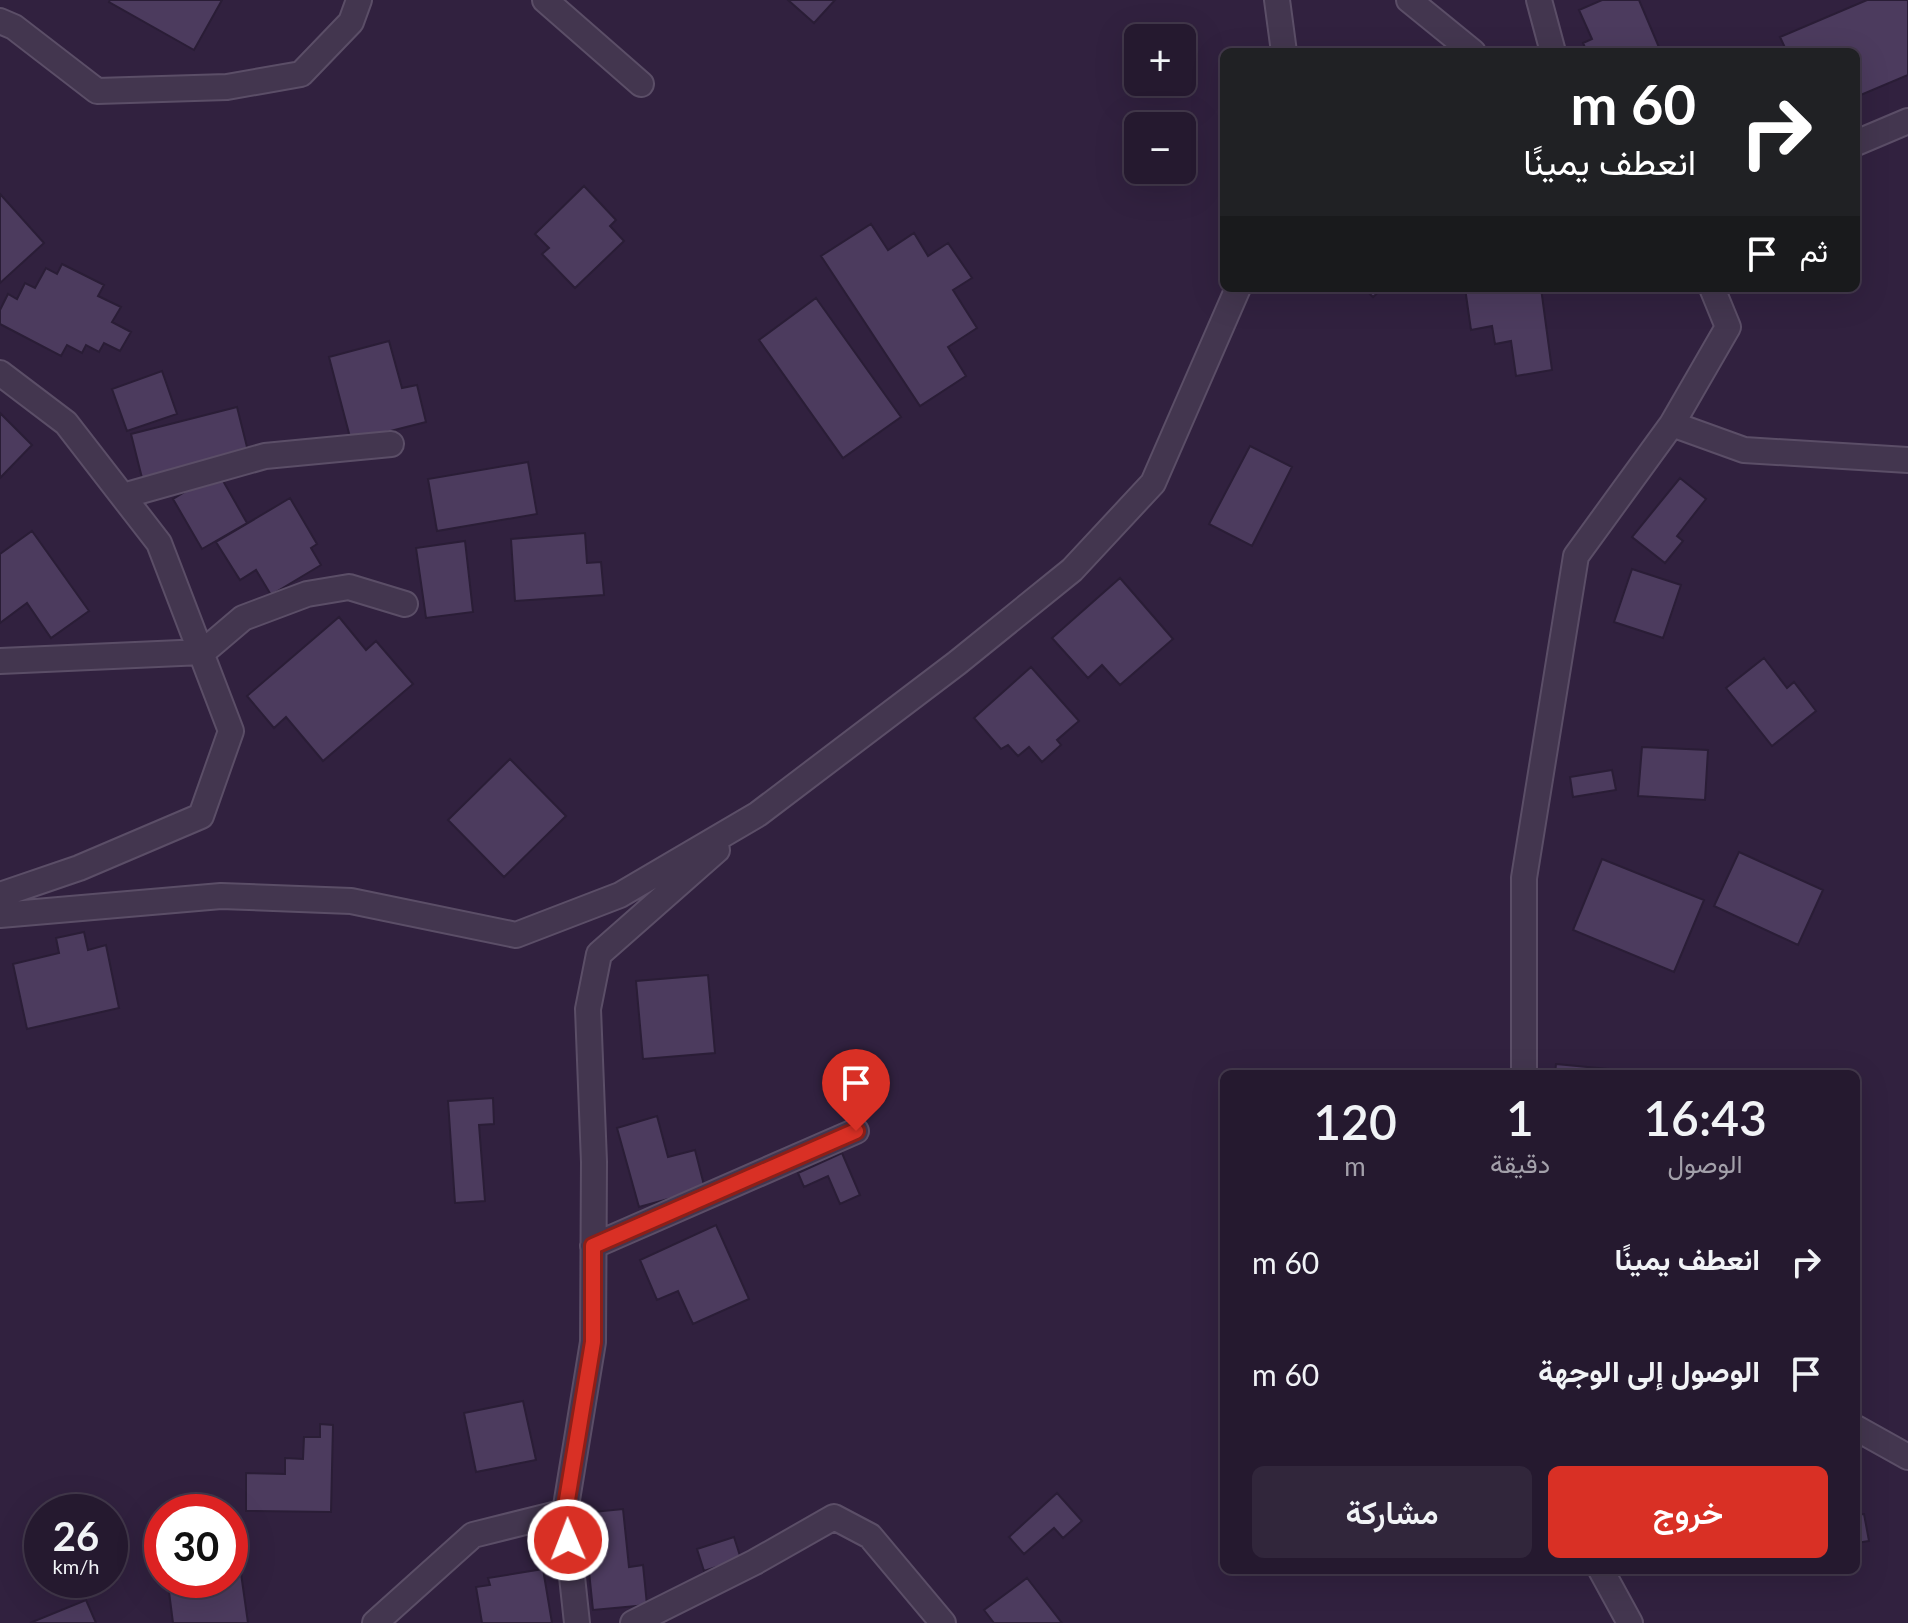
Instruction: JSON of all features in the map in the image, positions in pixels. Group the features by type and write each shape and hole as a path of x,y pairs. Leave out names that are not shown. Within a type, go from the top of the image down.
{"street":[{"path":"0,21 14,27 97,91 227,87 301,74 351,22 359,0"},
{"path":"545,0 641,84"},
{"path":"1277,0 1283,48"},
{"path":"1409,0 1468,48"},
{"path":"1539,0 1552,48"},
{"path":"1860,141 1908,121"},
{"path":"577,1623 565,1512 593,1342 594,1162 588,1009 599,954 758,814 957,663 1072,570 1153,483 1236,292"},
{"path":"1524,1070 1524,878 1576,556 1672,424 1728,327 1714,292"},
{"path":"0,373 66,423 159,543 231,731 201,816 79,868 0,895"},
{"path":"1672,424 1744,450 1908,460"},
{"path":"123,496 265,456 391,444"},
{"path":"0,661 203,652 243,618 307,594 349,587 405,604"},
{"path":"0,915 221,896 308,899 351,901 516,935 620,895 758,814"},
{"path":"593,1246 856,1131"},
{"path":"1860,1430 1908,1457"},
{"path":"375,1623 473,1535 565,1512"},
{"path":"633,1623 755,1562 834,1517 870,1536 943,1623"},
{"path":"1603,1574 1630,1623"}],"building":[{"path":"110,0 222,0 194,50"},
{"path":"788,0 835,0 814,23"},
{"path":"1602,0 1639,0 1659,48 1585,48 1583,43 1592,39 1579,10"},
{"path":"1867,0 1908,0 1908,75 1860,95 1860,48 1785,48 1780,37"},
{"path":"584,186 616,220 610,226 624,241 575,288 542,254 549,248 535,234"},
{"path":"0,194 44,243 0,283"},
{"path":"871,224 888,250 914,233 928,256 948,243 972,278 953,290 977,328 948,347 966,376 920,406 821,256"},
{"path":"62,264 104,285 98,296 121,307 112,322 131,332 120,351 104,343 99,352 86,345 82,353 67,345 61,356 0,324 0,310 8,294 17,299 25,283 35,288 46,268 57,274"},
{"path":"1466,292 1542,292 1552,370 1516,376 1511,341 1495,344 1492,326 1471,330"},
{"path":"816,298 901,417 843,458 759,340"},
{"path":"389,341 402,388 417,385 426,422 351,441 329,357"},
{"path":"162,371 177,414 127,431 112,389"},
{"path":"237,407 249,455 143,482 131,434"},
{"path":"0,413 32,445 0,478"},
{"path":"1250,446 1292,467 1252,546 1209,524"},
{"path":"528,462 537,514 437,531 428,479"},
{"path":"218,472 247,523 202,549 173,499"},
{"path":"1680,478 1706,499 1677,536 1683,541 1665,563 1632,537"},
{"path":"290,498 317,544 311,548 321,565 271,595 256,570 240,580 216,542"},
{"path":"32,531 89,611 51,638 27,603 0,623 0,554"},
{"path":"585,533 587,563 601,562 604,595 515,601 511,539"},
{"path":"465,541 473,612 426,618 416,548"},
{"path":"1632,569 1681,585 1663,638 1614,622"},
{"path":"1120,578 1173,639 1120,685 1102,665 1088,678 1052,638"},
{"path":"339,617 366,650 376,641 413,684 323,761 286,717 274,728 247,696"},
{"path":"1764,658 1787,688 1794,682 1816,711 1772,746 1726,688"},
{"path":"1031,667 1079,721 1057,740 1061,745 1042,762 1029,747 1018,756 1008,745 1001,749 974,718"},
{"path":"1642,747 1708,750 1705,800 1638,796"},
{"path":"510,759 566,816 504,877 448,820"},
{"path":"1612,770 1616,790 1573,797 1570,777"},
{"path":"1739,852 1823,890 1798,945 1714,906"},
{"path":"1602,859 1704,900 1674,972 1573,930"},
{"path":"84,932 88,950 106,945 119,1008 27,1029 13,964 59,953 56,938"},
{"path":"708,975 715,1053 643,1059 636,981"},
{"path":"1556,1064 1608,1069 1608,1070 1555,1070"},
{"path":"493,1098 494,1124 479,1125 485,1201 455,1203 448,1101"},
{"path":"657,1116 668,1157 695,1150 705,1189 639,1207 617,1128"},
{"path":"842,1153 860,1195 840,1204 828,1176 804,1187 798,1173"},
{"path":"716,1225 749,1299 693,1324 678,1291 657,1300 640,1260"},
{"path":"523,1401 536,1460 476,1472 464,1413"},
{"path":"320,1424 333,1425 331,1512 248,1511 246,1473 285,1474 285,1458 303,1459 304,1437 320,1437"},
{"path":"1057,1493 1082,1521 1063,1538 1054,1528 1024,1554 1009,1537"},
{"path":"623,1509 629,1567 643,1565 647,1605 593,1610 583,1513"},
{"path":"1860,1514 1864,1514 1869,1541 1860,1542"},
{"path":"734,1537 741,1559 704,1571 697,1549"},
{"path":"543,1569 552,1623 482,1623 476,1587 490,1585 488,1578"},
{"path":"1027,1578 1062,1623 994,1623 984,1610"},
{"path":"170,1598 244,1598 248,1623 173,1623"},
{"path":"86,1600 96,1623 30,1623"}],"route":[{"path":"568,1540 565,1512 593,1342 593,1246 856,1131"}]}
